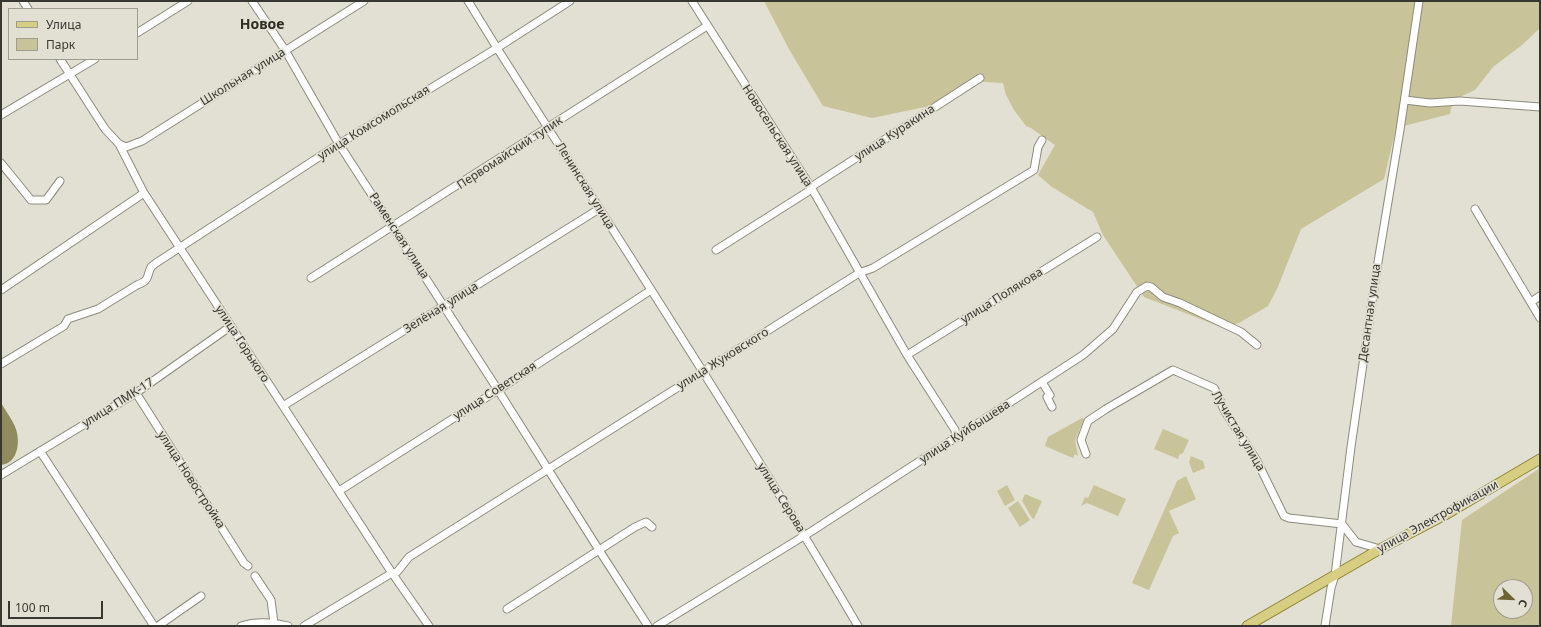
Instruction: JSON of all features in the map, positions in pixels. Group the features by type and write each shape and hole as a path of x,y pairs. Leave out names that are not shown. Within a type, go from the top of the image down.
{"main road":[{"name":"улица Электрофикации","path":"1247,626 1380,549 1444,516 1540,459"}],"street":[{"path":"138,32 188,1"},
{"name":"Раменская улица","path":"252,1 285,50 339,144 648,626"},
{"name":"Школьная улица","path":"119,144 126,146 142,141 364,1"},
{"name":"Ленинская улица","path":"468,1 650,290 703,371"},
{"name":"улица Комсомольская","path":"180,248 339,144 497,48 570,1"},
{"name":"Новосельская улица","path":"692,1 811,188 907,355 955,430 956,438"},
{"name":"Десантная улица","path":"1325,626 1331,588 1335,575 1350,453 1376,274 1405,100 1419,1"},
{"name":"Первомайский тупик","path":"311,278 707,26"},
{"name":"улица Горького","path":"61,60 105,129 119,144 144,193 392,573 429,626"},
{"path":"1,116 93,60"},
{"name":"улица Куракина","path":"716,250 980,78"},
{"path":"1405,100 1430,103 1460,101 1540,107"},
{"name":"улица Жуковского","path":"304,626 392,573 397,572 409,557 859,273 873,268 1034,170 1038,147 1042,140"},
{"path":"1,163 31,200 46,200 60,181"},
{"path":"1,290 144,193"},
{"name":"Зелёная улица","path":"283,406 599,209"},
{"path":"1475,209 1540,318"},
{"name":"улица Полякова","path":"907,355 1097,237"},
{"path":"1,364 64,326 68,319 98,309 144,282 147,280 151,267 180,248"},
{"name":"улица Куйбышева","path":"657,626 805,536 1083,355 1113,329 1137,292 1147,286 1151,287 1163,297 1180,303 1241,332 1257,345"},
{"name":"улица Советская","path":"339,491 498,390 650,290"},
{"path":"1531,302 1540,296"},
{"name":"улица ПМК-17","path":"1,475 136,393 231,326"},
{"name":"Лучистая улица","path":"1086,454 1081,440 1088,421 1173,370 1210,386 1217,393 1224,410 1260,468 1284,516 1289,518 1342,524"},
{"name":"улица Серова","path":"703,371 805,536 858,626"},
{"path":"1042,382 1050,395 1047,397 1052,407"},
{"name":"улица Новостройка","path":"136,393 244,563 248,566"},
{"path":"40,451 154,626"},
{"path":"507,609 635,527 646,522 652,527"},
{"path":"1342,524 1356,542 1380,549"},
{"path":"255,576 271,600 274,622"},
{"path":"158,626 201,596"},
{"path":"241,626 251,623 274,622 288,626"}],"green space":[{"path":"764,1 1540,1 1540,28 1522,45 1493,67 1475,90 1453,100 1450,114 1396,128 1384,179 1301,229 1277,289 1268,306 1239,323 1221,327 1144,297 1103,235 1093,212 1052,187 1038,175 1055,145 1026,126 1014,110 1006,95 1003,83 969,81 930,106 872,118 823,106 790,51"},
{"path":"1082,418 1084,419 1075,440 1078,456 1075,454 1073,458 1045,446 1048,437"},
{"path":"1163,429 1189,440 1183,453 1179,455 1178,459 1154,449"},
{"path":"1191,456 1203,461 1205,468 1193,473 1189,462"},
{"path":"1540,468 1540,626 1451,626 1462,520"},
{"path":"1186,476 1196,499 1169,511 1179,533 1173,536 1149,590 1132,583 1177,481"},
{"path":"1007,485 1015,500 1005,506 997,491"},
{"path":"1094,485 1126,499 1118,516 1087,503 1081,506 1085,497 1088,498"},
{"path":"1025,494 1042,501 1034,519 1022,501"},
{"path":"1018,501 1030,520 1020,527 1008,508"}],"shaded area":[{"path":"1,403 15,426 18,443 16,454 13,458 6,464 1,465"}],"district":[{"name":"Новое","path":"262,25"}]}
